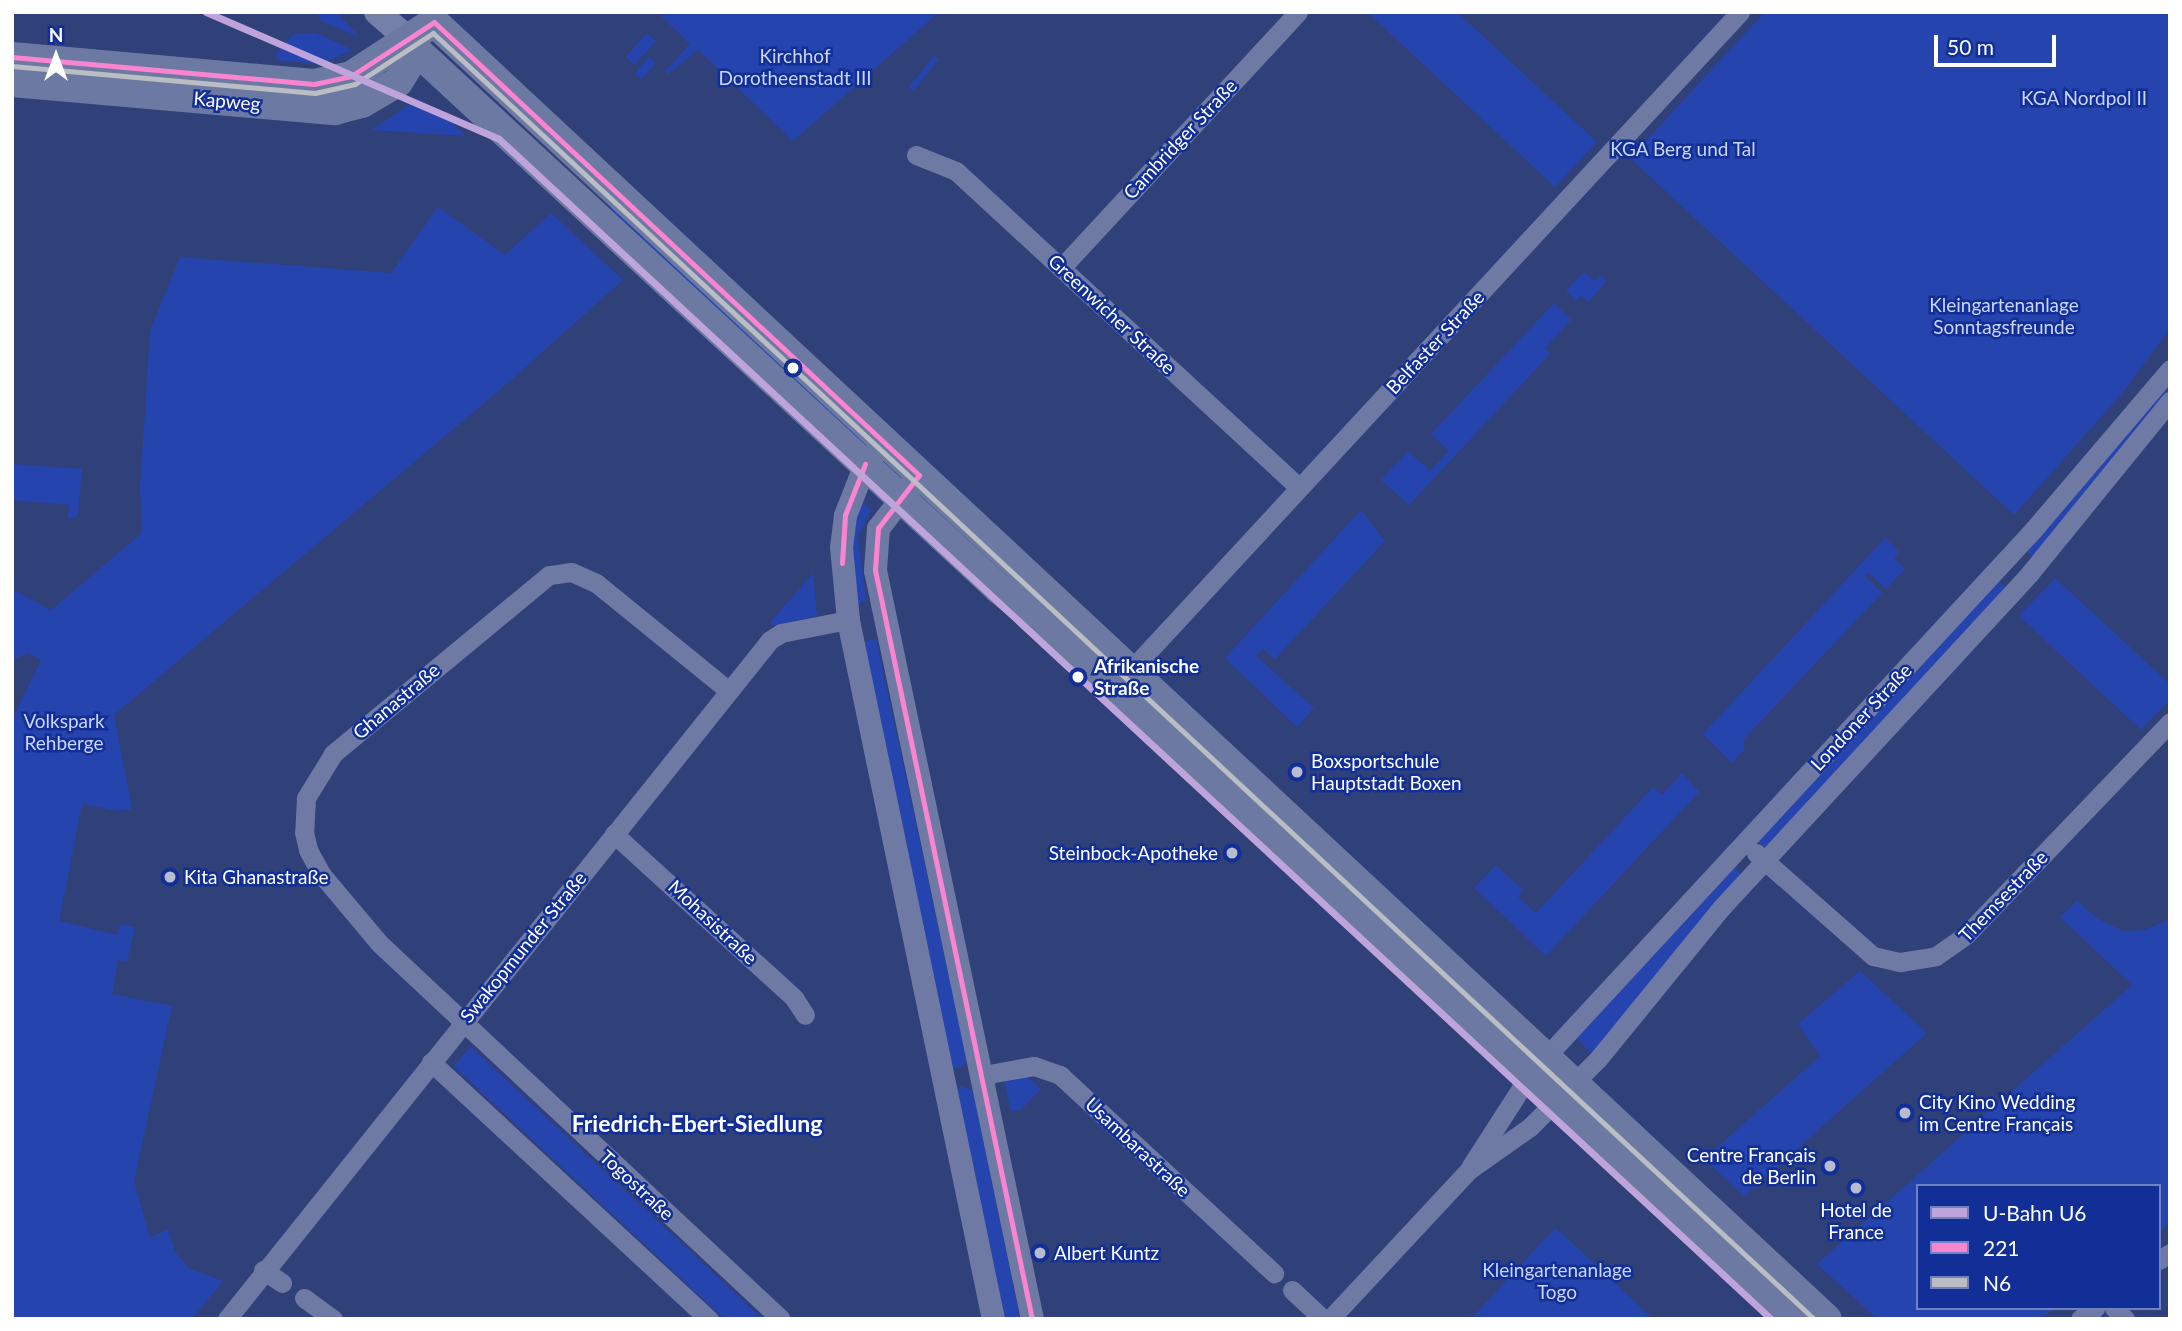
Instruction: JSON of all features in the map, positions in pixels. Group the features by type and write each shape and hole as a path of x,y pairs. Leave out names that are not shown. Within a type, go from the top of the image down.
{"main road":[{"path":"377,12 647,263 874,453"},
{"path":"411,46 434,15 671,245 874,453 910,487 1130,671 1537,1066"},
{"name":"Kapweg","path":"12,57 94,76 335,110 362,103 398,82 411,46"},
{"name":"Kapweg","path":"12,82 94,76"},
{"path":"579,202 602,180"},
{"path":"910,487 999,589 1068,646 1566,1092 1826,1319"},
{"path":"1566,1092 1793,1319"}],"street":[{"name":"Cambridger Straße","path":"1062,267 1298,12"},
{"name":"Belfaster Straße","path":"1130,671 1740,12"},
{"name":"Greenwicher Straße","path":"916,155 956,171 1299,487"},
{"name":"Londoner Straße","path":"1469,1170 1537,1066 2055,506 2170,369"},
{"name":"Londoner Straße","path":"1469,1170 1530,1127 1566,1092 1765,861 2030,573 2170,401"},
{"path":"874,453 845,515 841,547 848,620 993,1319"},
{"path":"910,487 875,536 875,570 1032,1319"},
{"name":"Ghanastraße","path":"462,1022 356,918 308,850 306,798 322,766 539,581 560,573 571,572 596,583 729,691"},
{"path":"848,620 884,614"},
{"name":"Swakopmunder Straße","path":"228,1319 263,1270 729,691 781,633 848,620"},
{"name":"Themsestraße","path":"1744,844 1873,956 1900,961 1936,956 1966,935 2170,722"},
{"name":"Mohasistraße","path":"614,834 794,998 805,1015"},
{"name":"Togostraße","path":"462,1022 781,1319"},
{"path":"431,1062 709,1319"},
{"name":"Usambarastraße","path":"983,1075 1034,1066 1060,1076 1274,1273"},
{"path":"945,1083 983,1075"},
{"path":"1330,1319 1469,1170"},
{"path":"263,1270 282,1283"},
{"path":"1292,1290 1323,1319"},
{"path":"304,1298 333,1319"}],"green space":[{"path":"317,12 336,12 360,37 321,21"},
{"name":"Kirchhof Dorotheenstadt III","path":"666,12 939,12 793,141 698,50 668,74 665,71 690,44 662,17"},
{"path":"1367,12 1457,12 1597,142 1555,187"},
{"name":"Kleingartenanlage Sonntagsfreunde","path":"1765,12 2170,12 2170,328 2124,391 2014,515 1630,158"},
{"path":"316,33 353,50 320,64 276,60 277,52 294,34"},
{"path":"647,33 656,41 635,65 626,57"},
{"path":"934,56 939,60 913,91 909,87"},
{"path":"649,57 656,63 641,80 635,74"},
{"path":"420,98 428,108 434,105 466,136 371,130"},
{"path":"613,206 870,440 867,448 609,211"},
{"name":"Volkspark Rehberge","path":"438,207 505,255 551,213 623,280 502,388 114,715 132,809 118,811 82,804 59,921 117,935 120,924 135,927 127,962 118,960 112,994 172,1006 134,1181 150,1238 168,1229 175,1252 190,1269 223,1281 192,1319 12,1319 12,720 41,660 28,653 12,660 12,589 51,610 142,533 140,487 150,331 180,257 391,273"},
{"path":"1584,272 1595,281 1601,275 1607,281 1588,302 1581,296 1576,301 1566,291"},
{"path":"1554,303 1571,320 1545,348 1550,354 1409,505 1381,480 1408,451 1430,471 1449,451 1431,434"},
{"path":"2170,380 2170,394 2034,558 2024,548"},
{"path":"12,464 82,469 78,516 68,519 69,505 12,500"},
{"path":"859,499 871,510 858,536 866,600 858,605 849,550"},
{"path":"1361,510 1385,541 1275,659 1263,649 1256,656 1314,708 1297,727 1225,658"},
{"path":"1885,538 1899,552 1894,558 1905,569 1886,589 1868,572 1865,576 1882,593 1744,739 1744,750 1732,763 1703,734"},
{"path":"813,573 817,616 772,626 770,623"},
{"path":"2055,578 2170,684 2170,700 2141,730 2019,616"},
{"path":"1996,580 2007,588 1767,846 1761,845 1758,841"},
{"path":"876,639 967,1060 961,1068 952,1068 860,642"},
{"path":"1682,773 1699,792 1546,956 1474,888 1496,865 1523,890 1518,897 1536,913 1653,787 1662,795"},
{"path":"1732,865 1742,875 1593,1055 1573,1035"},
{"path":"2077,901 2098,919 2123,931 2145,930 2170,919 2170,1224 2161,1230 2161,1184 1916,1184 1916,1310 2051,1310 2040,1319 1877,1319 1817,1264 2132,985 2060,917"},
{"path":"1860,971 1927,1033 1744,1196 1704,1159 1820,1056 1798,1024"},
{"path":"471,1047 763,1319 725,1319 453,1066"},
{"path":"1025,1075 1041,1089 1021,1110 1011,1111 1004,1079"},
{"path":"961,1086 973,1091 1020,1319 1000,1319 955,1093"},
{"name":"Kleingartenanlage Togo","path":"1555,1228 1566,1237 1653,1319 1471,1319"}],"metro line":[{"name":"U6","path":"206,12 499,139 1771,1319"}],"transit line":[{"name":"221","path":"434,22 919,475"},
{"name":"221","path":"12,57 314,84 351,76 434,22"},
{"name":"N6","path":"12,66 315,93 355,84 433,33 1814,1319"},
{"name":"221","path":"842,563 845,515 865,464"},
{"name":"221","path":"919,475 878,528 875,570 1032,1319"}],"place":[{"name":"Afrikanische Straße","path":"1078,677"},
{"name":"Boxsportschule Hauptstadt Boxen","path":"1297,772"},
{"name":"Steinbock-Apotheke","path":"1232,853"},
{"name":"Kita Ghanastraße","path":"170,877"},
{"name":"City Kino Wedding im Centre Français","path":"1905,1113"},
{"name":"Centre Français de Berlin","path":"1830,1166"},
{"name":"Hotel de France","path":"1856,1188"},
{"name":"Albert Kuntz","path":"1040,1253"}],"district":[{"name":"Friedrich-Ebert-Siedlung","path":"697,1123"}],"park label":[{"name":"KGA Nordpol II","path":"2084,98"},
{"name":"KGA Berg und Tal","path":"1683,149"}]}
